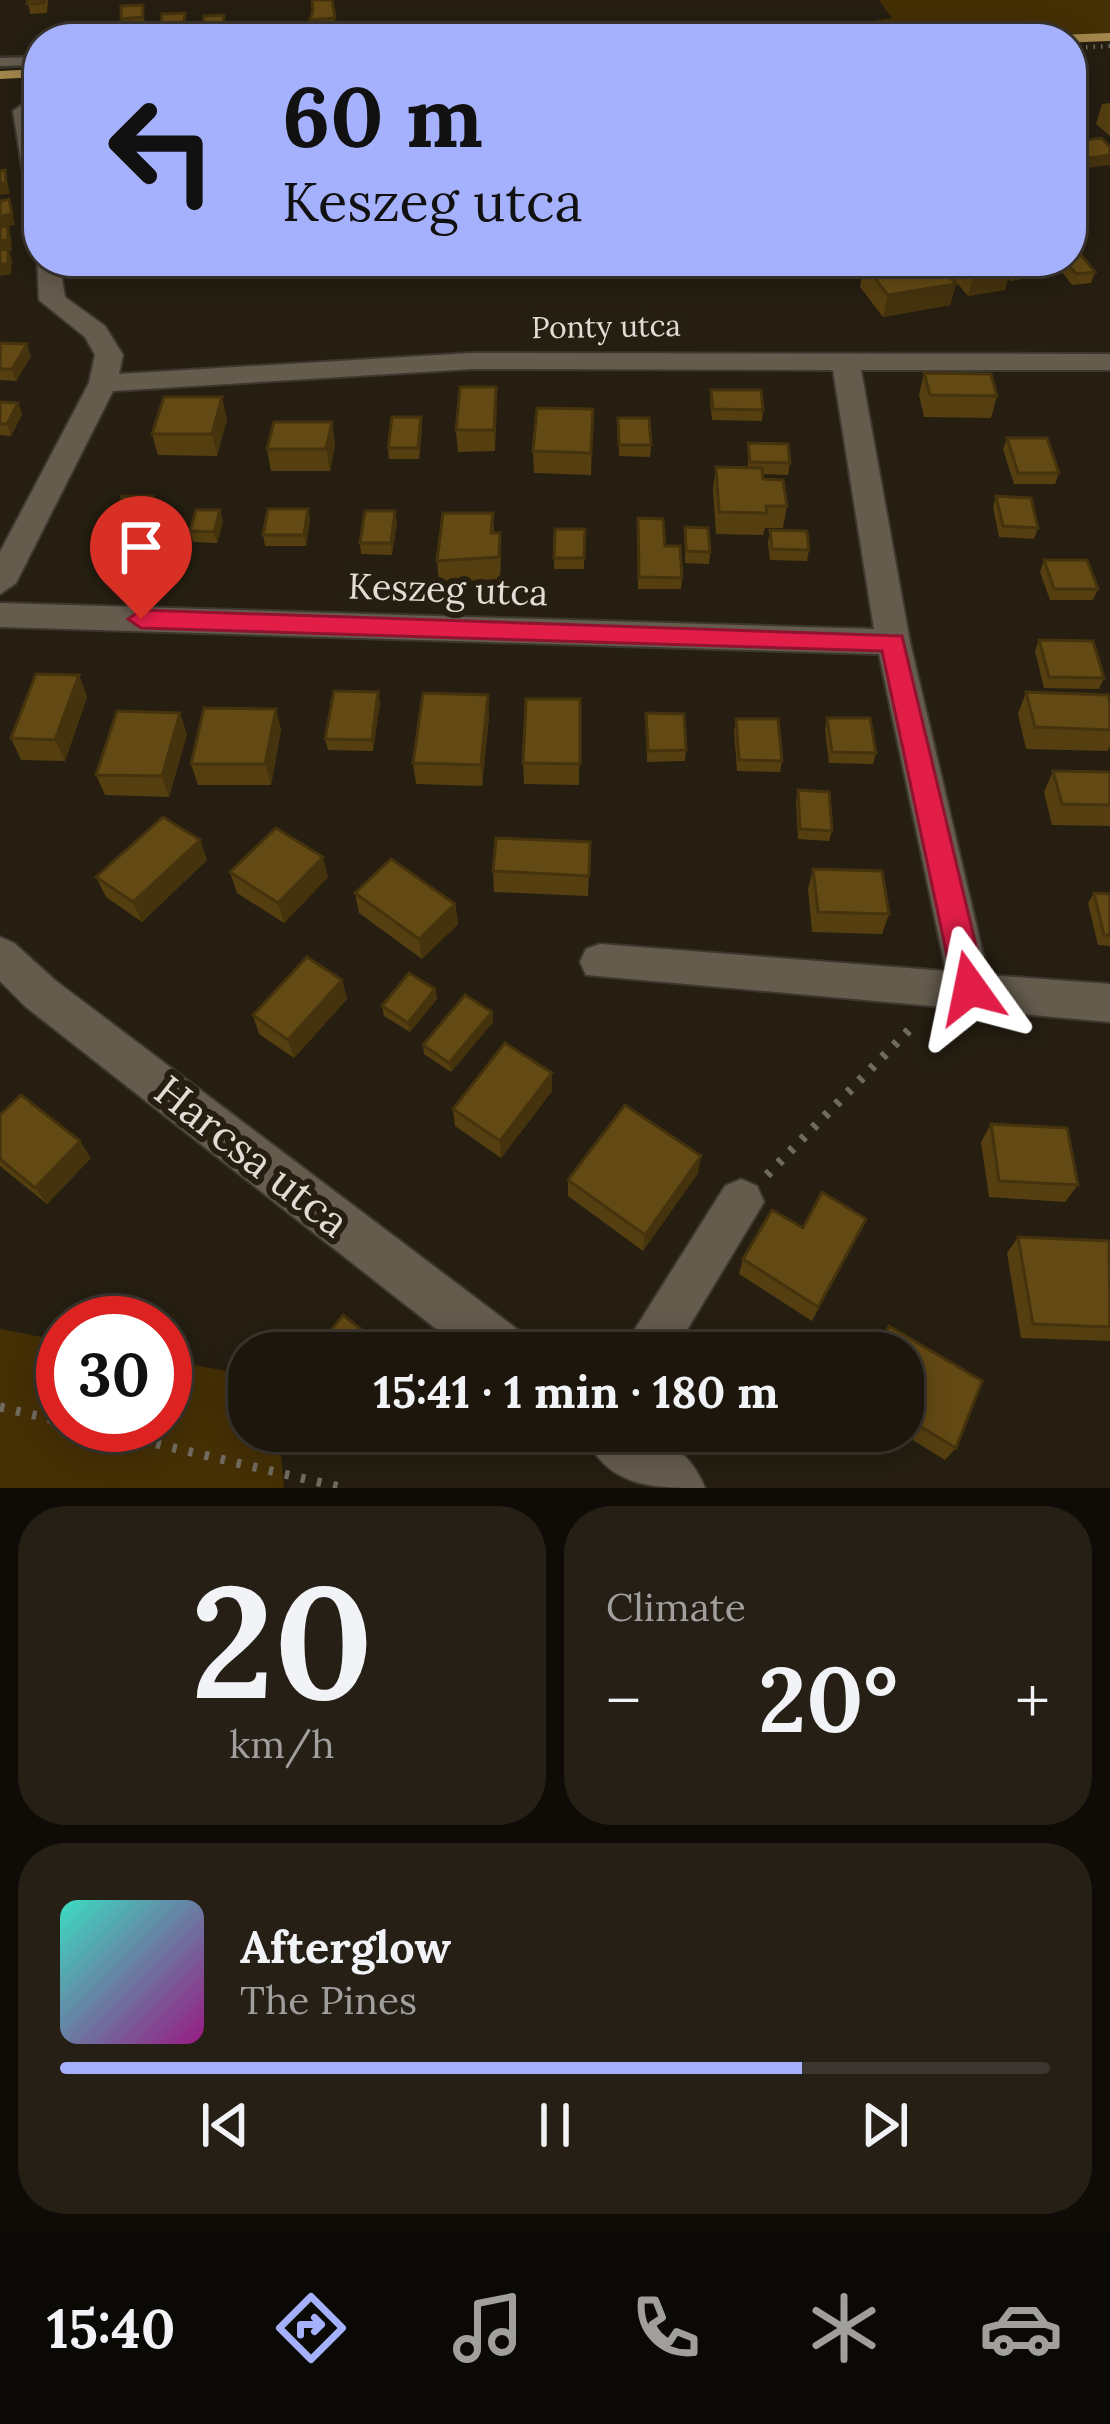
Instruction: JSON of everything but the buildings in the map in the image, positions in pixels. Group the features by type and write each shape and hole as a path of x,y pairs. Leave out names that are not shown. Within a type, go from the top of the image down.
{"street":[{"path":"0,583 103,383 109,355 96,332 52,300 48,276"},
{"path":"845,359 893,642 960,987"},
{"name":"Ponty utca","path":"103,383 472,361 1110,362"},
{"name":"Keszeg utca","path":"0,615 893,642"},
{"name":"Harcsa utca","path":"0,955 41,994 480,1332"},
{"path":"600,962 960,987 1110,1003"},
{"path":"658,1332 741,1202"},
{"path":"634,1452 679,1488"}],"path":[{"path":"741,1202 960,987"},
{"path":"0,1407 36,1416"},
{"path":"191,1452 344,1488"}],"shaded area":[{"path":"879,0 1110,0 1110,38 1086,38 1086,24 855,24 892,18"},
{"path":"0,1329 36,1336 36,1452 192,1452 192,1365 228,1371 228,1452 281,1452 284,1488 0,1488"}],"waterway":[{"path":"1086,38 1110,37"},
{"path":"0,75 24,74"}],"route":[{"path":"141,619 893,642 970,988"}]}
